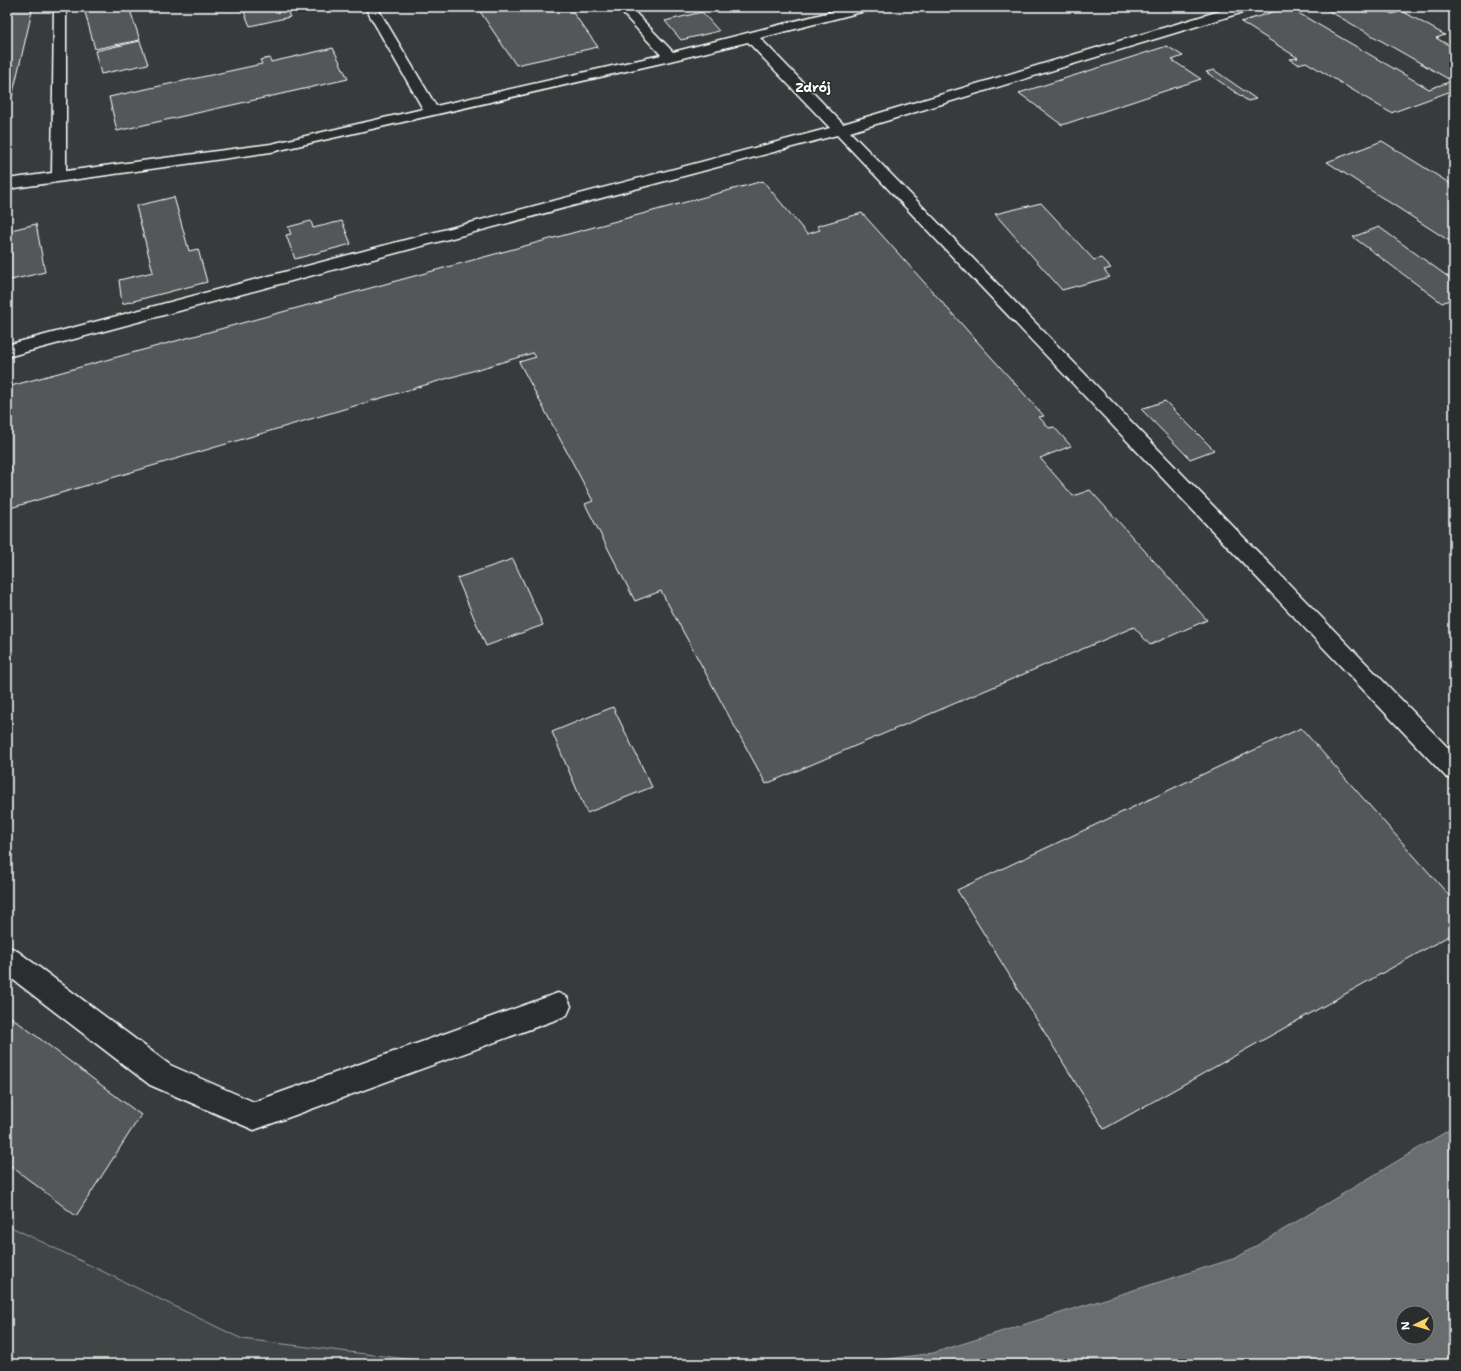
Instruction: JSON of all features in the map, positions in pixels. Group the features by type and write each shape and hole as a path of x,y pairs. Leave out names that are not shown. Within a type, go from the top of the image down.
{"lane":[{"path":"58,177 60,8 75,7"},
{"path":"371,7 432,112"},
{"path":"623,7 670,57"},
{"path":"7,184 271,148 670,57 865,7"},
{"path":"7,351 840,130 1246,7"},
{"path":"751,37 1454,770"},
{"path":"7,959 160,1075 254,1116 558,1006"}],"shaded area":[{"path":"7,7 1454,7 1454,1127 1236,1258 933,1353 852,1364 448,1364 242,1339 7,1225"},
{"path":"1454,1127 1454,1364 853,1364 933,1353 1236,1258"},
{"path":"7,1225 242,1339 448,1364 7,1364"}],"building":[{"path":"7,7 33,7 9,110 7,110"},
{"path":"109,7 129,7 140,40 95,49 85,12"},
{"path":"242,7 285,7 290,17 250,26"},
{"path":"477,7 569,7 598,47 516,65"},
{"path":"1288,7 1429,89 1452,81 1322,7 1379,7 1392,14 1402,11 1445,35 1436,38 1454,48 1454,90 1391,113 1306,62 1298,64 1290,59 1298,58 1241,22"},
{"path":"702,12 719,31 681,40 665,21"},
{"path":"140,41 148,64 101,74 95,51"},
{"path":"1167,46 1183,56 1172,60 1201,79 1062,125 1019,93"},
{"path":"333,48 348,79 117,131 109,97 262,64 260,60 270,58 271,62"},
{"path":"1214,70 1256,99 1248,101 1206,72"},
{"path":"1382,141 1454,186 1454,244 1327,162"},
{"path":"763,181 807,234 820,230 817,226 862,213 1044,416 1039,417 1049,428 1054,427 1071,446 1040,458 1073,496 1090,490 1207,620 1150,645 1134,627 766,784 661,591 635,601 585,504 593,501 519,362 536,357 533,353 7,509 7,387"},
{"path":"174,197 189,251 198,249 207,282 122,304 119,280 153,272 136,206"},
{"path":"1041,203 1094,260 1101,258 1111,268 1104,270 1110,277 1062,290 995,214"},
{"path":"311,221 313,228 342,221 351,244 295,259 286,235 291,234 288,227"},
{"path":"36,224 45,272 7,281 7,231"},
{"path":"1379,227 1454,281 1454,298 1442,303 1353,237"},
{"path":"1165,401 1214,450 1190,459 1141,409"},
{"path":"513,559 543,625 486,646 457,578"},
{"path":"613,707 652,787 587,813 552,732"},
{"path":"1301,728 1454,901 1454,933 1104,1129 957,890"},
{"path":"7,1014 141,1115 76,1216 7,1163"}],"district":[{"name":"Zdrój","path":"813,87"}]}
